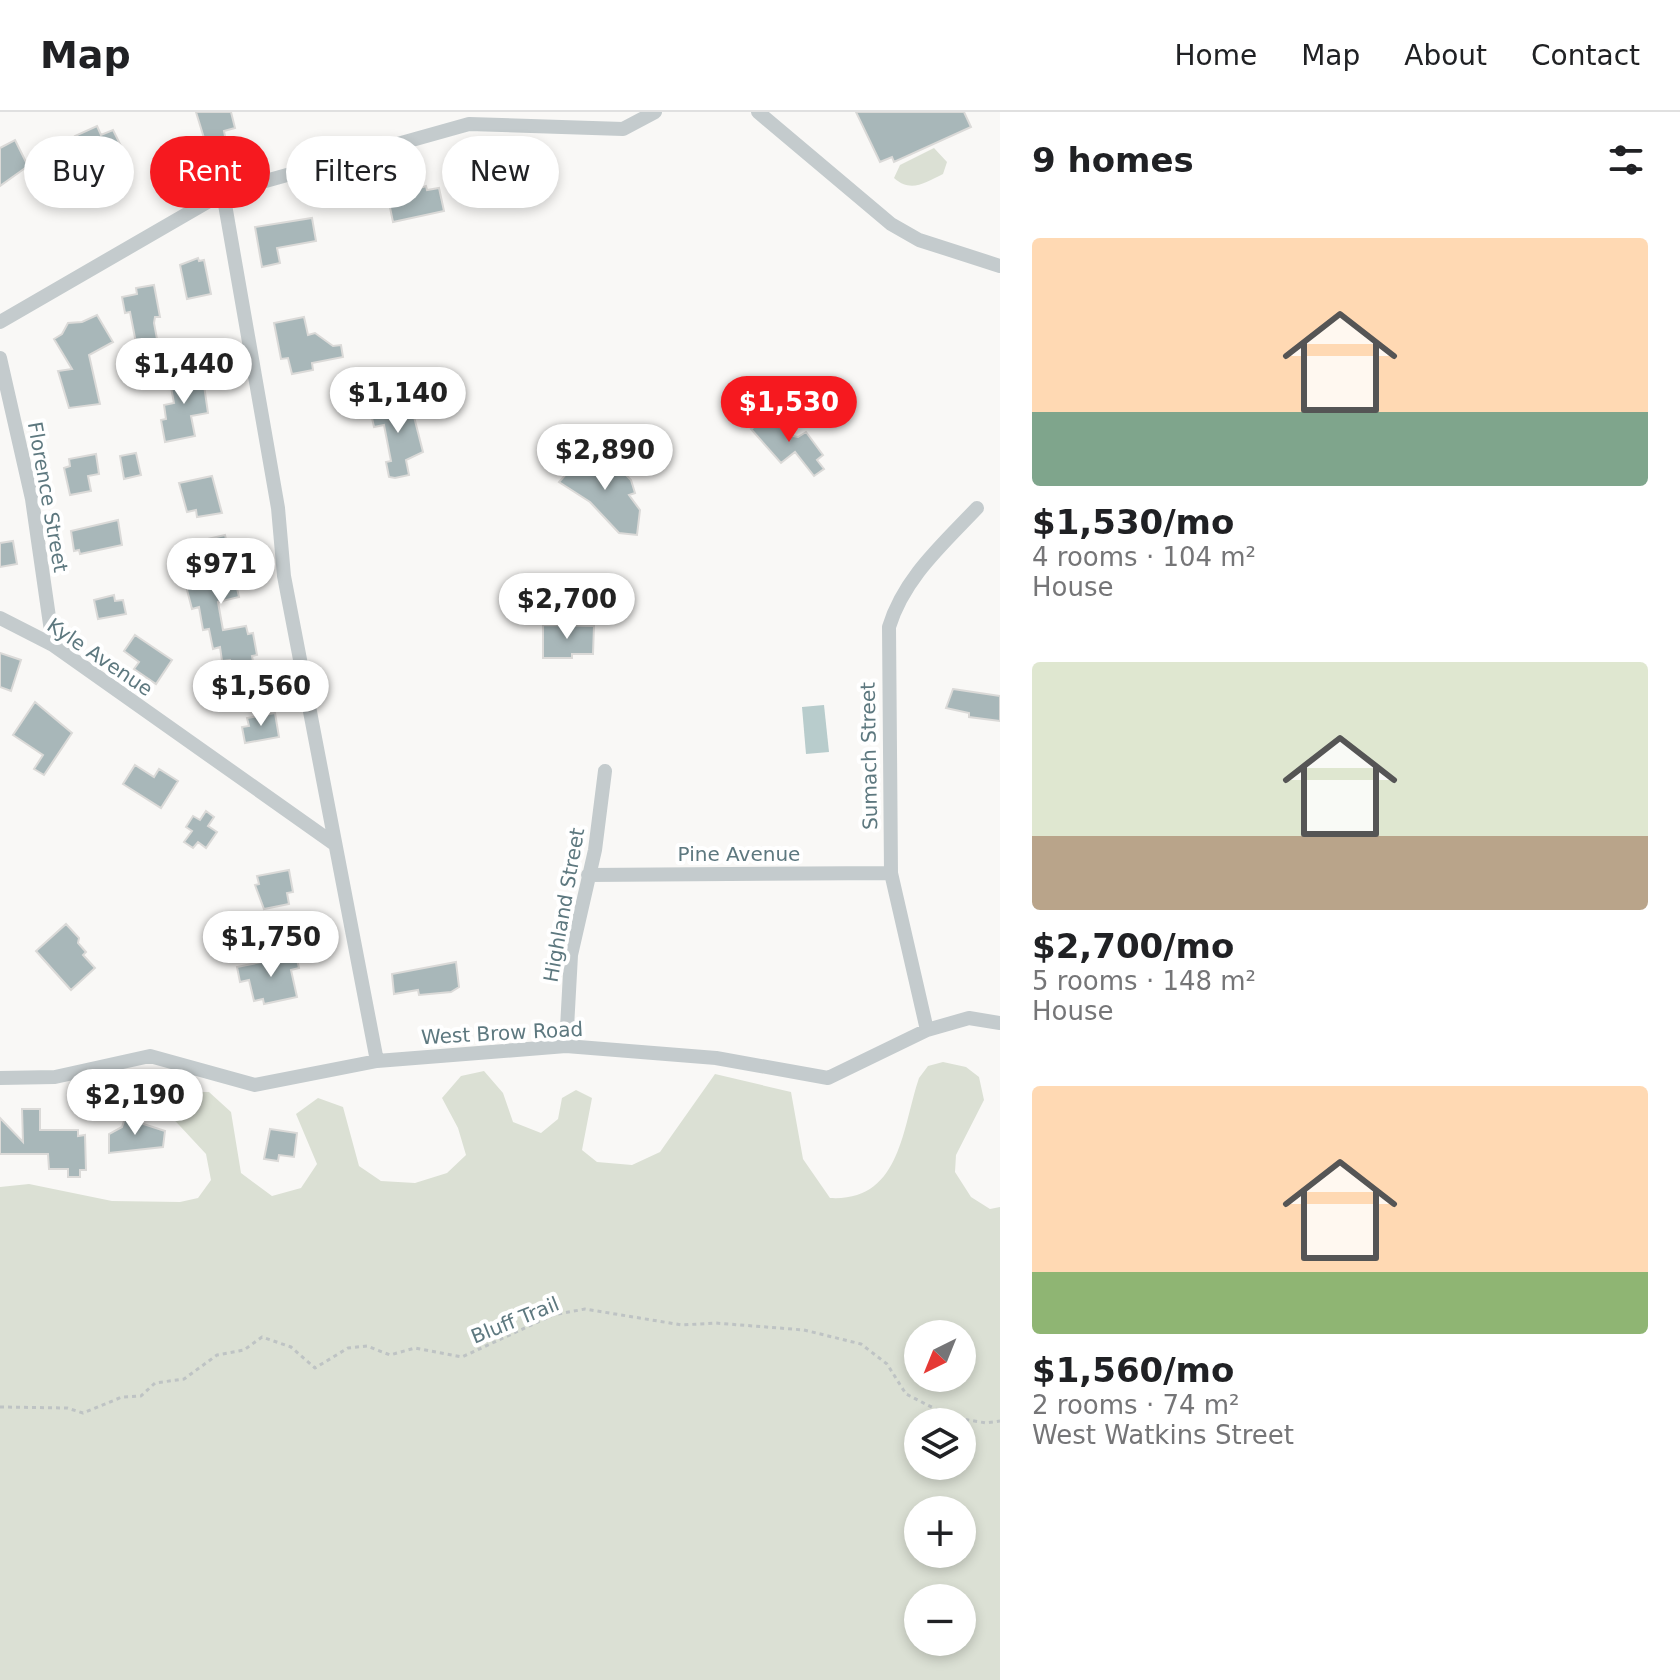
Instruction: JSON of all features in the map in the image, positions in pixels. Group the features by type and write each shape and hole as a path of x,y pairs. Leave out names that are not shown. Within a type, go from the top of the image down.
{"street":[{"path":"270,180 469,124 623,129 655,112"},
{"path":"758,112 891,224 919,240 1000,266"},
{"path":"0,322 197,208"},
{"path":"226,208 278,508 284,576 377,1061"},
{"name":"Florence Street","path":"0,358 32,499 53,645"},
{"name":"Sumach Street","path":"927,1030 891,873 889,627 897,600 921,567 977,508"},
{"name":"Kyle Avenue","path":"0,618 53,645 333,843"},
{"name":"Highland Street","path":"566,1046 571,955 605,771"},
{"name":"Pine Avenue","path":"588,875 891,873"},
{"name":"West Brow Road","path":"0,1078 67,1075 150,1056 255,1085 377,1061 566,1046 716,1058 828,1078 927,1030 969,1018 1000,1023"}],"path":[{"name":"Bluff Trail","path":"0,1407 67,1408 83,1413 122,1397 141,1396 155,1383 184,1379 217,1355 244,1350 262,1337 291,1347 315,1368 348,1348 367,1346 390,1355 415,1348 462,1357 553,1315 585,1309 682,1325 715,1323 804,1330 861,1344 887,1364 906,1394 951,1417 986,1423 1000,1421"}],"shaded area":[{"path":"934,148 947,162 943,174 912,186 894,178 900,165"},
{"path":"824,705 829,752 806,754 802,707"},
{"path":"943,1062 966,1067 979,1077 984,1100 956,1155 955,1172 971,1197 990,1209 1000,1207 1000,1680 0,1680 0,1187 29,1184 112,1201 180,1202 198,1198 211,1180 206,1154 166,1111 181,1092 209,1092 231,1112 241,1173 272,1196 301,1188 317,1164 296,1114 318,1098 343,1107 359,1166 381,1181 415,1183 447,1173 466,1155 458,1128 442,1098 461,1076 484,1071 503,1093 513,1122 541,1133 558,1119 562,1098 576,1090 592,1098 582,1150 597,1162 632,1165 660,1152 715,1074 791,1092 803,1159 830,1198 854,1196 871,1188 885,1175 895,1158 919,1078 928,1066"}],"building":[{"path":"196,112 231,112 235,128 224,131 225,136 203,136"},
{"path":"856,112 964,112 971,127 894,162 892,157 880,162"},
{"path":"97,126 101,135 113,130 116,136 75,136"},
{"path":"15,140 24,158 24,169 0,186 0,148"},
{"path":"426,186 427,190 439,188 444,211 393,222 390,208 426,208"},
{"path":"312,218 316,241 277,248 280,263 262,267 255,227"},
{"path":"198,258 199,261 204,260 211,294 187,299 180,265"},
{"path":"154,285 160,317 155,317 154,323 157,339 136,343 130,312 125,313 122,297 137,294 136,288"},
{"path":"97,315 113,342 89,355 100,404 69,408 58,371 72,369 54,339 62,334 68,323 82,322"},
{"path":"304,317 308,335 315,333 333,346 341,345 343,357 312,363 313,370 292,374 288,358 281,359 274,323"},
{"path":"202,371 208,413 191,416 195,436 165,442 161,420 166,419 164,405 174,403 169,377"},
{"path":"393,396 395,408 411,405 423,452 406,460 409,475 395,478 389,477 386,462 391,461 384,425 374,427 370,409 380,406 378,399"},
{"path":"776,414 780,418 778,425 788,435 798,437 806,432 823,455 817,460 824,469 814,476 795,452 781,463 751,429"},
{"path":"591,446 598,450 598,460 613,475 618,467 631,480 635,493 629,495 640,510 637,535 619,533 590,502 559,482"},
{"path":"136,453 141,475 124,479 120,456"},
{"path":"96,454 99,474 88,476 91,491 70,495 64,468 70,466 69,459"},
{"path":"212,476 222,513 197,517 196,510 187,512 179,483"},
{"path":"118,520 122,545 80,554 79,550 74,551 71,531"},
{"path":"225,535 239,597 218,602 223,630 246,626 248,634 253,633 257,655 252,656 257,683 234,687 230,660 222,661 220,647 213,649 209,629 203,630 199,607 192,609 186,586 202,582 197,561 186,563 182,545"},
{"path":"13,541 17,564 0,567 0,543"},
{"path":"114,595 115,601 123,600 126,614 98,619 94,600"},
{"path":"543,625 594,626 593,654 543,658"},
{"path":"135,635 172,660 156,684 134,669 139,662 124,651"},
{"path":"0,653 21,660 11,691 0,687"},
{"path":"953,689 1000,696 1000,721 969,717 969,713 946,708"},
{"path":"35,702 72,733 44,775 34,769 43,755 13,735"},
{"path":"275,713 279,737 245,743 242,727 249,726 247,718"},
{"path":"135,765 154,777 159,769 178,781 161,808 123,784"},
{"path":"206,811 214,817 208,826 217,832 206,848 198,842 193,848 184,842 192,831 186,827 193,816 200,820"},
{"path":"289,870 293,892 287,893 289,904 264,909 255,885 259,884 257,876"},
{"path":"66,924 79,938 78,943 86,952 83,955 95,968 71,990 36,951"},
{"path":"296,955 299,968 291,970 297,997 264,1004 263,999 254,1001 249,980 240,982 237,967"},
{"path":"456,962 459,987 451,992 419,995 418,990 394,994 392,974"},
{"path":"22,1109 40,1109 40,1130 78,1130 78,1136 85,1135 86,1170 80,1170 80,1177 68,1177 68,1169 49,1169 48,1154 0,1154 0,1118 23,1142"},
{"path":"125,1118 165,1131 163,1147 109,1153 109,1134 122,1127"},
{"path":"270,1129 297,1133 294,1157 279,1155 278,1161 264,1159"}]}
